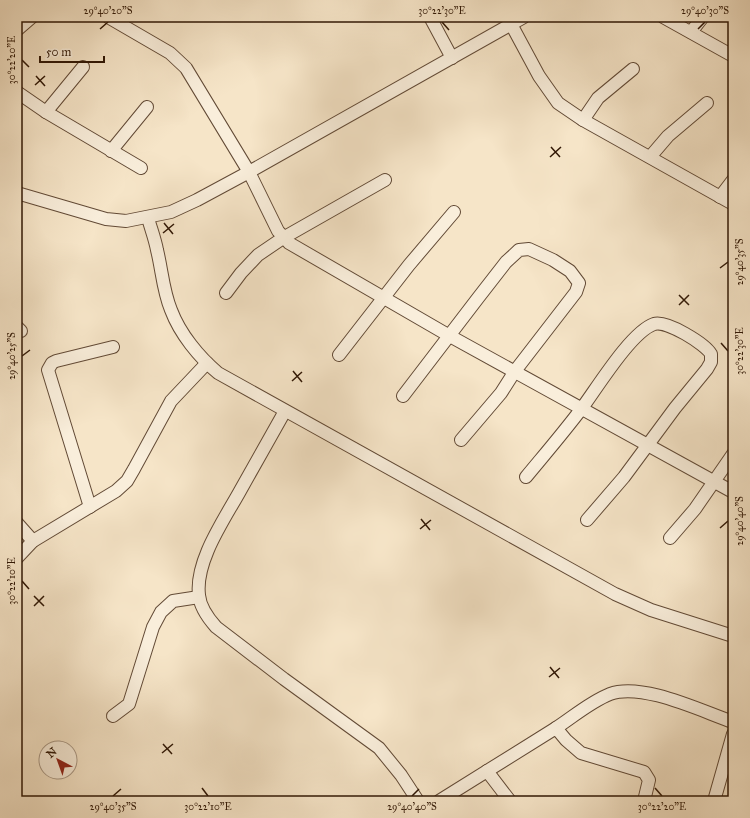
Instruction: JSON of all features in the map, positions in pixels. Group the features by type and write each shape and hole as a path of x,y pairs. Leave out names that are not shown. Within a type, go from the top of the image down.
{"street":[{"path":"17,30 32,17"},
{"path":"108,17 170,53 186,68 249,172 283,238 320,262 448,335 733,492"},
{"path":"430,17 452,58"},
{"path":"17,193 106,219 126,221 148,218 171,212 249,172 524,17"},
{"path":"663,17 733,56"},
{"path":"691,32 703,17"},
{"path":"511,24 548,90 558,103 583,120 733,204"},
{"path":"46,112 83,68"},
{"path":"583,120 598,98 633,69"},
{"path":"17,92 46,112 140,168"},
{"path":"650,157 668,136 707,103"},
{"path":"111,151 147,107"},
{"path":"226,293 241,273 258,255 283,238 385,180"},
{"path":"720,197 733,180"},
{"path":"339,355 409,265 454,212"},
{"path":"148,218 157,250 170,309 185,336 207,363 230,380 392,468 615,594 651,610 733,636"},
{"path":"403,396 426,367 448,335 506,262 519,250 529,250 553,260 570,272 577,278 578,287 572,298 515,371 500,393 461,440"},
{"path":"526,477 582,408 606,374 644,330 657,323 671,326 709,351 711,362 624,477 587,520"},
{"path":"90,506 48,370 52,363 56,361 113,348"},
{"path":"17,558 33,541 116,491 127,481 167,406 207,363"},
{"path":"285,411 218,531 208,552 201,572 199,597 208,617 216,627 284,679 379,748 401,775 418,801"},
{"path":"670,538 695,508 733,454"},
{"path":"17,523 33,541"},
{"path":"113,716 129,704 154,627 161,612 173,601 199,597"},
{"path":"439,801 603,698 627,690 655,695 733,722"},
{"path":"556,728 566,740 581,753 644,772 649,780 644,801"},
{"path":"714,801 733,734"},
{"path":"487,771 510,801"}]}
